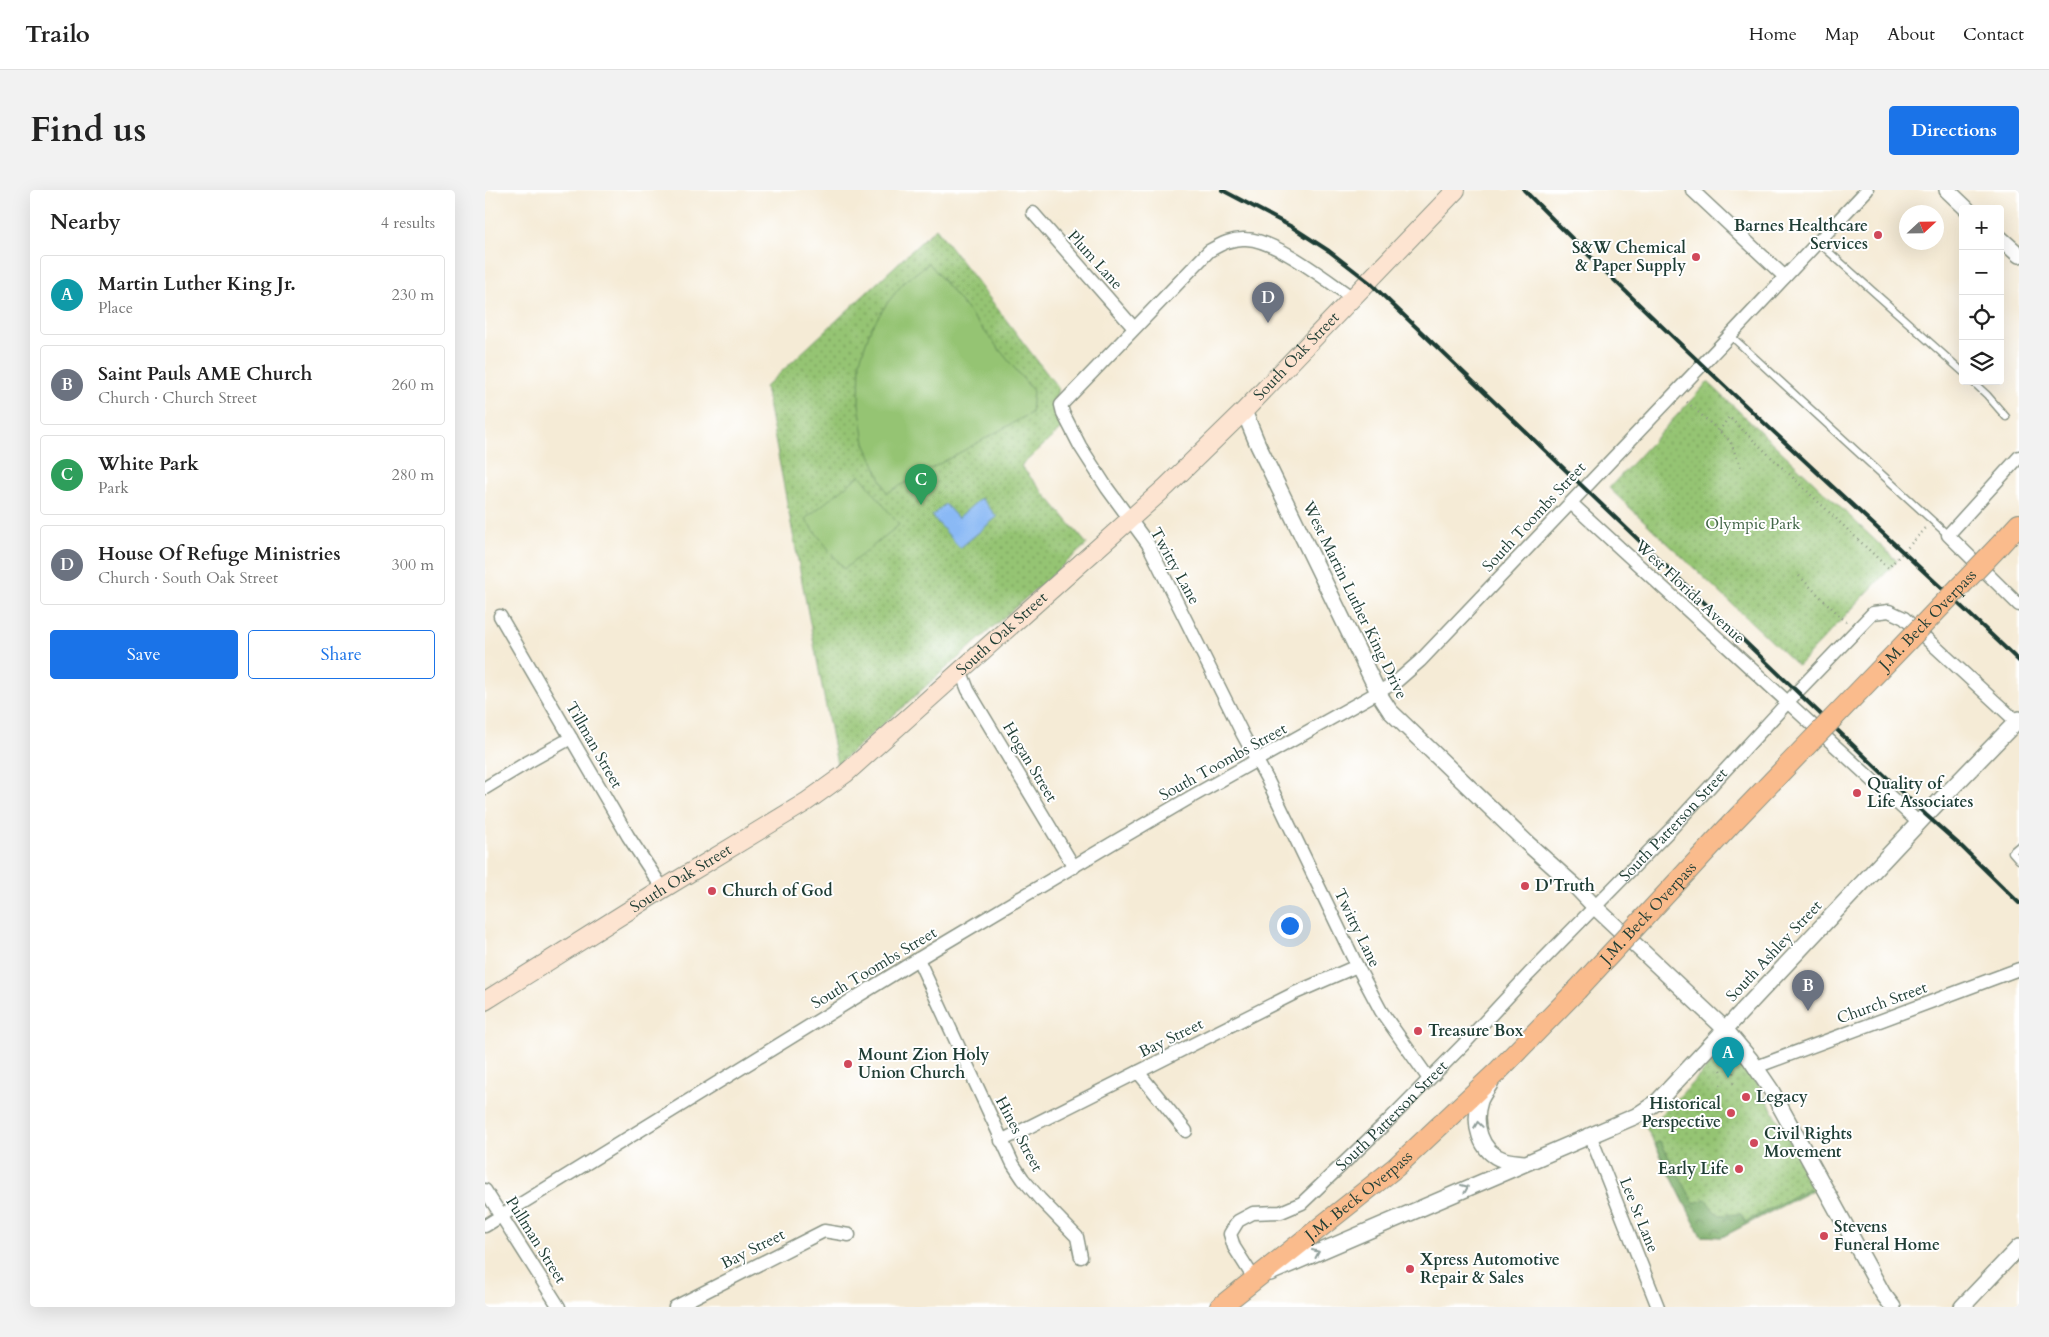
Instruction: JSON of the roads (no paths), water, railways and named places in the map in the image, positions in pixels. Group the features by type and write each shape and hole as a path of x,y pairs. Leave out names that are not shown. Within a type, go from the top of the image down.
{"main road":[{"name":"South Oak Street","path":"485,1001 826,788 864,758 1130,520 1245,411 1456,190"},
{"name":"J.M. Beck Overpass","path":"1255,1280 1396,1167 1499,1070 1577,990 1733,822 2019,524"},
{"path":"1220,1307 1255,1280"}],"street":[{"path":"1692,190 1785,277"},
{"name":"South Toombs Street","path":"485,1226 918,959 1257,759 1379,694 1396,682 1420,661 1571,504 1867,190"},
{"path":"1947,190 1963,205"},
{"name":"Plum Lane","path":"1033,213 1134,328"},
{"name":"Twitty Lane","path":"1353,298 1288,254 1262,242 1247,238 1227,241 1209,251 1061,405 1063,413 1080,446 1148,544 1243,735 1257,759 1357,966 1381,1011 1429,1079"},
{"path":"2004,242 2019,255"},
{"name":"West Martin Luther King Drive","path":"1245,411 1258,445 1379,694 1390,711 1725,1029 1756,1067 1771,1090 1883,1294 1893,1307"},
{"path":"2019,457 1947,535 2019,605"},
{"name":"West Florida Avenue","path":"1571,504 1786,704 1919,824"},
{"name":"South Patterson Street","path":"1255,1280 1233,1247 1230,1234 1238,1221 1253,1213 1281,1212 1302,1203 1429,1079 1595,907 1873,613 1889,610 1904,618 2018,720"},
{"name":"Tillman Street","path":"500,616 628,836 663,889"},
{"name":"Hogan Street","path":"961,672 968,690 1074,867"},
{"name":"South Ashley Street","path":"1255,1280 1636,1116 1657,1102 2018,720"},
{"path":"485,788 571,738"},
{"name":"Hines Street","path":"918,959 1001,1141 1023,1179 1077,1237 1081,1257"},
{"name":"Bay Street","path":"1001,1141 1295,993 1357,966"},
{"name":"Church Street","path":"1756,1067 2019,969"},
{"path":"1499,1070 1480,1099 1476,1121 1478,1130 1488,1150 1495,1156 1504,1160 1524,1163"},
{"path":"1138,1072 1186,1131"},
{"name":"Lee St Lane","path":"1590,1135 1658,1307"},
{"name":"Pullman Street","path":"485,1190 559,1307"},
{"name":"Bay Street","path":"675,1307 824,1231 849,1235"},
{"path":"1962,1307 2019,1247"}],"lane":[{"path":"1818,242 1959,368"},
{"path":"1731,336 1947,535"},
{"path":"1977,385 2006,417"},
{"path":"2019,846 2012,852 2019,860"}],"water":[{"path":"981,498 997,517 960,548 932,516 945,504 958,518"}],"railway":[{"path":"1222,190 1292,227 1329,251 1369,282 2019,903"},
{"path":"1524,190 1584,251 1707,369 2019,661"}],"place":[{"name":"Barnes Healthcare Services","path":"1878,235"},
{"name":"S&W Chemical & Paper Supply","path":"1696,257"},
{"name":"House Of Refuge Ministries","path":"1268,323"},
{"name":"White Park","path":"921,505"},
{"name":"Quality of Life Associates","path":"1857,793"},
{"name":"D'Truth","path":"1525,886"},
{"name":"Church of God","path":"712,891"},
{"name":"Saint Pauls AME Church","path":"1808,1011"},
{"name":"Treasure Box","path":"1418,1031"},
{"name":"Mount Zion Holy Union Church","path":"848,1064"},
{"name":"Martin Luther King Jr.","path":"1728,1078"},
{"name":"Legacy","path":"1746,1097"},
{"name":"Historical Perspective","path":"1731,1113"},
{"name":"Civil Rights Movement","path":"1754,1143"},
{"name":"Early Life","path":"1739,1169"},
{"name":"Stevens Funeral Home","path":"1824,1236"},
{"name":"Xpress Automotive Repair & Sales","path":"1410,1269"}],"park label":[{"name":"Olympic Park","path":"1753,524"}]}
